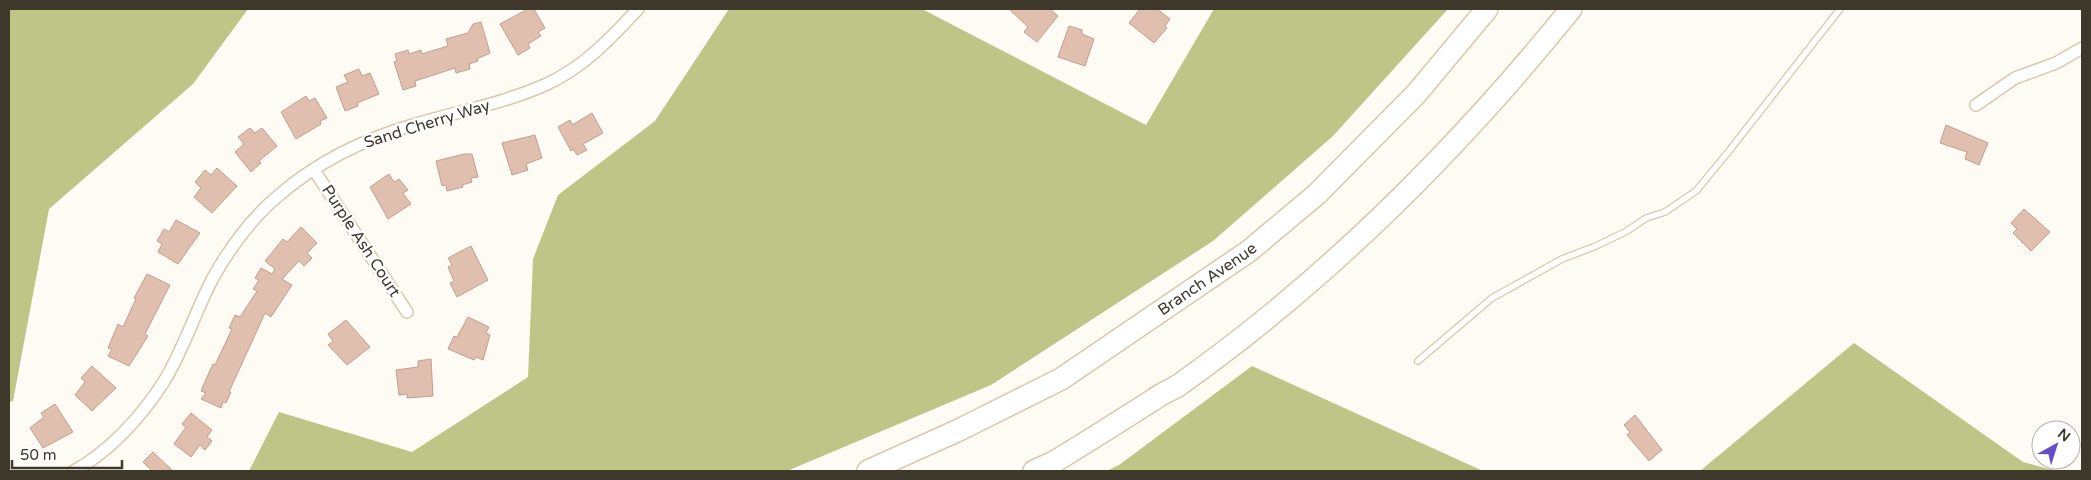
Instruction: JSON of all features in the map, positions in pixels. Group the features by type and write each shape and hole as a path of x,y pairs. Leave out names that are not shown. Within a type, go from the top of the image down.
{"highway":[{"name":"Branch Avenue","path":"868,471 959,430 1061,379 1249,251 1317,194 1416,94 1487,9"},
{"path":"1034,471 1054,462 1178,385 1302,288 1357,240 1417,181 1538,49 1571,9"}],"street":[{"name":"Sand Cherry Way","path":"74,471 108,447 141,412 163,383 214,277 252,223 278,196 314,170 355,146 415,124 501,102 548,83 585,61 638,9"},
{"path":"1976,105 2014,78 2056,63 2082,48"},
{"name":"Purple Ash Court","path":"314,170 408,312"}],"lane":[{"path":"1418,362 1492,298 1562,259 1596,246 1627,231 1646,218 1665,212 1696,191 1729,152 1840,9"}],"green space":[{"path":"9,9 248,9 193,84 49,209 13,401 9,402"},
{"path":"729,9 922,9 1146,125 1214,9 1448,9 1333,136 1213,241 991,385 787,471 249,471 279,412 412,452 528,377 533,259 558,195 655,121"},
{"path":"1854,343 2023,462 2031,464 2031,470 2057,471 1700,471"},
{"path":"1252,366 1483,471 1106,471 1119,465"}],"building":[{"path":"528,9 534,9 545,28 538,32 541,36 528,44 530,48 518,55 500,24"},
{"path":"1009,9 1050,9 1058,16 1037,42 1024,32 1028,27"},
{"path":"1140,9 1157,9 1170,19 1165,26 1167,28 1154,43 1129,23"},
{"path":"481,22 490,53 477,59 478,61 469,64 470,69 456,73 455,68 415,81 416,86 403,90 394,62 397,61 395,54 408,50 409,54 421,50 422,54 448,46 446,39 468,33 473,24"},
{"path":"1069,26 1082,30 1082,34 1094,39 1085,66 1058,57"},
{"path":"359,69 362,76 370,73 379,94 357,103 358,106 345,111 336,87 348,82 344,75"},
{"path":"306,96 309,101 315,98 327,118 320,121 321,124 296,139 281,112"},
{"path":"592,113 603,133 583,144 587,150 577,155 573,149 571,151 558,127 570,120 572,125"},
{"path":"1946,125 1988,143 1979,165 1965,159 1967,152 1940,143"},
{"path":"250,128 255,133 262,128 277,146 259,161 261,163 251,172 235,152 244,144 238,137"},
{"path":"535,135 542,158 526,164 528,170 512,175 502,143"},
{"path":"464,154 472,154 478,177 471,178 472,182 462,185 463,187 447,191 446,185 442,186 436,161"},
{"path":"217,168 237,186 212,213 194,197 201,188 195,182 205,170 211,175"},
{"path":"389,174 394,182 399,179 408,190 403,193 411,204 388,219 370,187"},
{"path":"2024,209 2050,232 2031,251 2013,233 2017,229 2011,223"},
{"path":"176,220 200,233 178,264 158,252 162,244 157,241 164,229 169,232"},
{"path":"301,227 317,243 307,253 312,258 304,266 299,261 282,279 292,285 271,317 265,313 229,392 231,392 226,403 223,402 221,408 201,399 206,393 201,391 232,329 229,328 235,315 240,317 257,291 253,289 259,280 255,278 261,268 272,274 275,269 265,261 283,239 287,242"},
{"path":"471,246 488,280 457,297 450,283 454,281 448,267 452,265 448,258"},
{"path":"147,274 170,285 145,334 148,336 129,366 108,356 112,349 108,348 118,324 123,327 136,299 134,298"},
{"path":"468,317 489,327 486,333 490,335 483,360 476,357 474,360 448,349 454,336 457,337"},
{"path":"346,320 370,347 347,365 328,345 333,341 328,334"},
{"path":"431,359 433,396 407,398 407,394 399,395 396,370 418,367 418,361"},
{"path":"92,366 116,388 92,411 75,395 85,382 81,378"},
{"path":"55,404 73,432 43,448 30,428 44,417 41,413"},
{"path":"191,413 212,430 207,437 212,441 205,450 200,445 191,457 174,444 186,427 182,424"},
{"path":"1635,415 1662,450 1649,461 1627,435 1630,432 1624,425"},
{"path":"153,452 173,471 152,471 143,462"}]}
